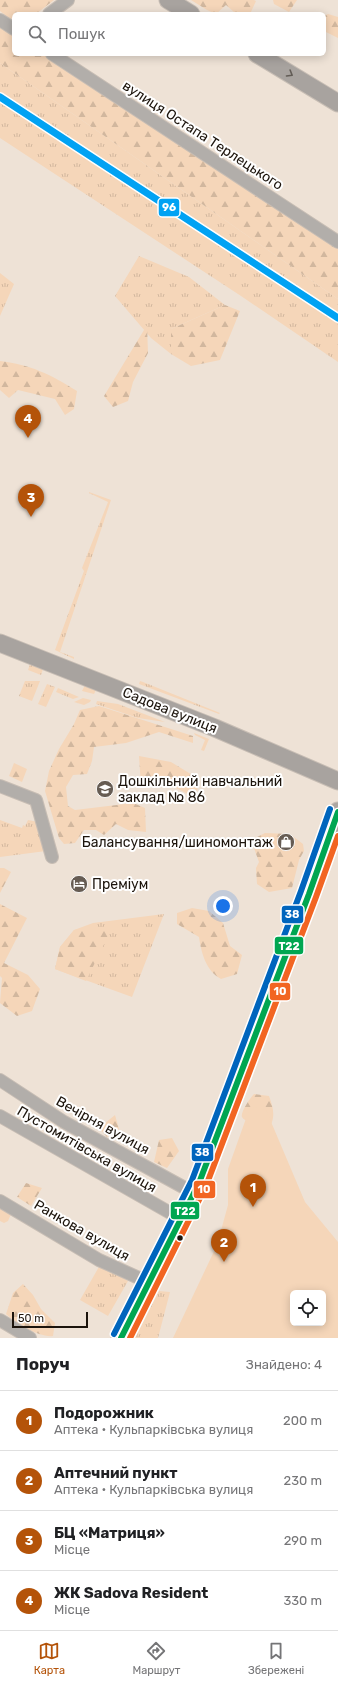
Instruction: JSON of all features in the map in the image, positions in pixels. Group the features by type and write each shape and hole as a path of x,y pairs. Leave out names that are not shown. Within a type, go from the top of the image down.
{"main road":[{"path":"121,1338 199,1183 309,894 338,812"}],"street":[{"path":"52,12 68,0"},
{"path":"168,0 188,12"},
{"path":"0,20 12,28"},
{"name":"вулиця Остапа Терлецького","path":"55,56 338,242"},
{"path":"260,56 338,103"},
{"name":"Садова вулиця","path":"0,643 215,728 338,781"},
{"path":"0,786 36,800 52,857"},
{"name":"Вечірня вулиця","path":"0,1080 64,1122 194,1193"},
{"name":"Пустомитівська вулиця","path":"0,1116 181,1219"},
{"name":"Ранкова вулиця","path":"0,1201 99,1260 150,1283"},
{"path":"0,1320 30,1338"}],"green space":[{"path":"0,0 54,0 39,12 12,12 12,19 0,11"},
{"path":"191,0 256,1 251,12 234,12 226,5 218,12 207,10"},
{"path":"273,0 297,0 289,12 274,4"},
{"path":"328,14 338,17 338,38 326,32 326,15"},
{"path":"0,25 12,33 12,56 47,56 338,248 338,299 0,63"},
{"path":"0,63 338,299 338,362 241,296 0,138"},
{"path":"139,256 189,277 225,305 171,329 171,354 151,338 115,296"},
{"path":"0,273 14,284 0,316"},
{"path":"225,305 240,311 220,360 191,366 171,354 171,329"},
{"path":"147,325 148,353 133,382 128,401 113,407 104,396"},
{"path":"0,361 21,365 40,371 77,391 74,409 65,415 55,399 18,390 9,398 0,390"},
{"path":"89,492 111,500 60,652 74,657 74,659 55,650 84,571 82,568 108,502"},
{"path":"31,661 43,669 41,675 28,670"},
{"path":"25,681 40,681 32,701 19,696"},
{"path":"140,681 220,713 219,714 139,684"},
{"path":"47,684 55,687 46,707 38,704"},
{"path":"85,685 97,688 94,694 82,691"},
{"path":"58,688 79,697 73,699 56,692"},
{"path":"83,698 91,700 84,705 74,702"},
{"path":"97,701 118,704 165,722 138,718 96,704"},
{"path":"99,706 193,736 193,743 159,732 126,743 94,747 92,761 87,774 73,775 66,787 68,806 75,810 133,803 145,808 146,832 128,830 116,824 104,835 96,830 84,830 75,843 64,844 59,838 45,791 49,771 80,710"},
{"path":"194,733 209,739 204,751 201,750 205,740"},
{"path":"139,756 171,762 199,779 196,798 166,783 141,786"},
{"path":"14,763 27,769 22,782 9,776"},
{"path":"0,820 22,828 28,820 38,822 46,851 0,857"},
{"path":"265,833 290,834 303,844 304,851 299,860 292,888 269,892 257,884 256,868 259,862 251,840"},
{"path":"0,868 4,868 11,872 0,893"},
{"path":"0,904 27,918 4,963 28,975 40,989 32,1011 17,1016 0,1003 2,978 0,976"},
{"path":"192,908 209,911 223,923 230,946 242,955 237,974 221,979 216,976 205,961 199,937 177,924 177,913"},
{"path":"164,914 132,997 55,969 60,947 74,930 93,923"},
{"path":"97,928 111,930 86,981 55,969 60,947 74,930"},
{"path":"254,1094 269,1096 271,1102 273,1119 267,1133 255,1123 245,1120 242,1117 244,1109"},
{"path":"253,1107 266,1110 305,1202 338,1242 338,1338 173,1338 217,1245 228,1205 228,1169 249,1110"},
{"path":"115,1115 119,1129 107,1137 99,1128"},
{"path":"172,1138 179,1151 167,1168 154,1162 159,1140"},
{"path":"26,1183 42,1188 31,1206 17,1197"},
{"path":"0,1207 11,1214 8,1221 4,1223 0,1221"},
{"path":"100,1265 128,1281 108,1316 80,1300"},
{"path":"23,1284 33,1295 41,1309 55,1323 53,1336 42,1335 35,1332 16,1322 6,1314 13,1293"},
{"path":"159,1291 170,1292 158,1338 135,1338"}],"transit line":[{"name":"96","path":"0,97 338,318"},
{"name":"38","path":"114,1334 192,1180 301,891 330,809"},
{"name":"Т22","path":"121,1338 199,1183 309,894 338,812"},
{"name":"10","path":"130,1338 206,1186 338,836"}],"place":[{"name":"ЖК Sadova Resident","path":"28,438"},
{"name":"БЦ «Матриця»","path":"31,517"},
{"name":"Дошкільний навчальний заклад № 86","path":"105,789"},
{"name":"Балансування/шиномонтаж","path":"286,842"},
{"name":"Преміум","path":"79,884"},
{"name":"Подорожник","path":"253,1207"},
{"name":"Аптечний пункт","path":"224,1262"}]}
